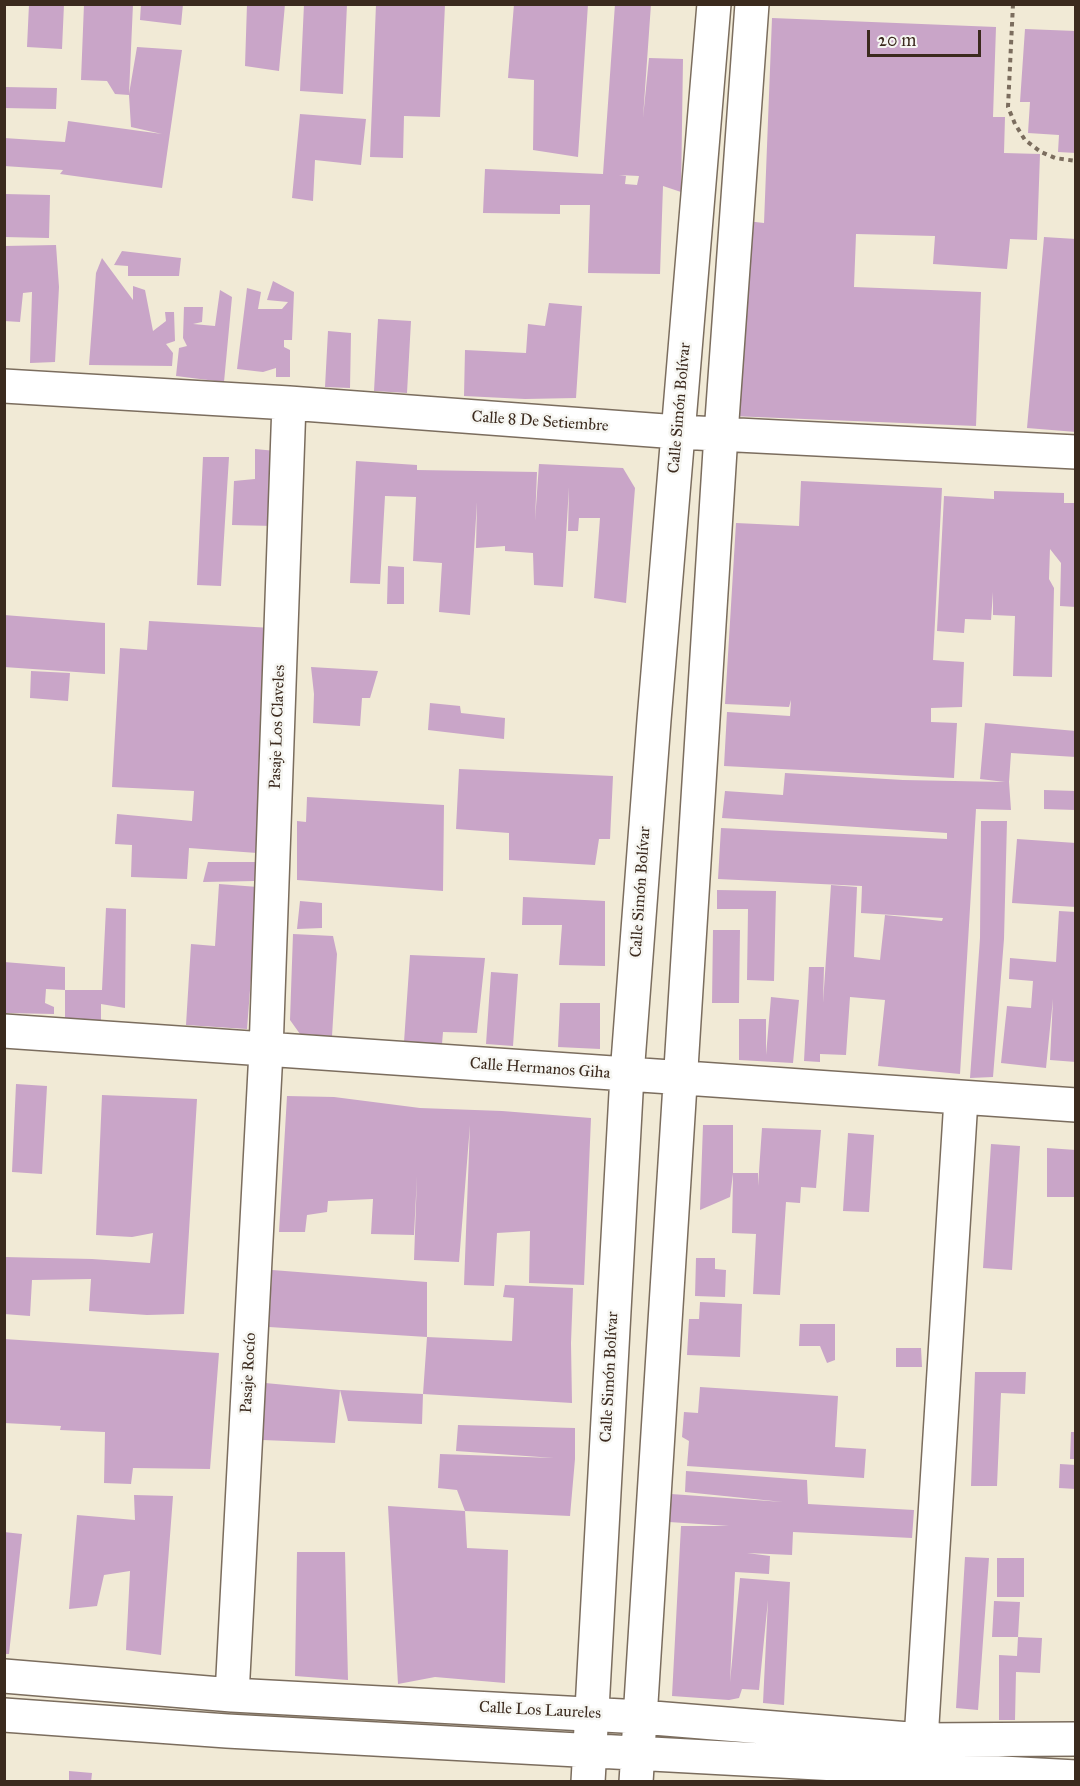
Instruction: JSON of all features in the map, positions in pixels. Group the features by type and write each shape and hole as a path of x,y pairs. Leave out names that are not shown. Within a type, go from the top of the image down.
{"street":[{"name":"Calle Simón Bolívar","path":"589,1766 627,1075 714,4"},
{"path":"637,1768 721,434 752,4"},
{"name":"Calle 8 De Setiembre","path":"4,386 289,403 678,432 1076,452"},
{"name":"Pasaje Los Claveles","path":"266,1051 289,403"},
{"name":"Calle Hermanos Giha","path":"4,1031 1076,1106"},
{"name":"Pasaje Rocío","path":"232,1695 266,1051"},
{"path":"921,1740 961,1099"},
{"name":"Calle Los Laureles","path":"4,1676 232,1695 592,1713 921,1740 1076,1739"},
{"path":"4,1715 227,1731 589,1766 1076,1776"}],"path":[{"path":"1013,4 1008,107 1024,140 1041,152 1055,158 1076,161"}],"building":[{"path":"29,4 64,4 62,49 27,47"},
{"path":"84,4 133,4 129,94 137,47 182,50 162,188 60,174 63,170 4,166 4,138 65,142 68,121 162,134 131,127 129,95 115,94 107,81 81,80"},
{"path":"141,4 183,4 181,25 140,20"},
{"path":"247,4 285,4 279,71 245,66"},
{"path":"304,4 347,4 343,94 300,91"},
{"path":"376,4 445,4 440,117 404,116 403,158 370,157"},
{"path":"514,4 588,4 578,157 533,150 534,80 508,78"},
{"path":"615,4 651,4 643,118 649,58 683,59 681,192 663,186 660,274 588,273 590,205 560,205 560,214 483,213 485,169 603,174","holes":["619,175 639,176 637,185 625,184 626,176"]},
{"path":"772,18 996,27 993,117 1005,117 1004,153 1040,154 1037,240 1010,239 1007,269 933,264 935,236 856,234 854,287 981,292 976,426 731,416 738,220 764,223"},
{"path":"1025,29 1076,31 1076,153 1058,152 1059,135 1028,133 1030,102 1020,102"},
{"path":"4,87 57,88 56,109 4,108"},
{"path":"300,114 366,119 361,165 315,160 313,201 292,198"},
{"path":"4,194 50,195 49,238 4,237"},
{"path":"1044,237 1076,239 1076,432 1027,428"},
{"path":"56,245 59,287 55,362 30,363 32,292 23,293 20,322 4,321 4,246"},
{"path":"122,251 181,258 179,276 128,276 128,266 114,265"},
{"path":"102,258 133,300 133,286 145,290 153,331 166,321 165,312 174,312 175,341 166,344 173,353 172,366 89,365 96,273"},
{"path":"273,281 294,292 292,340 284,340 284,347 290,350 290,377 276,377 276,368 263,372 237,369 247,288 261,292 258,309 282,309 288,302 267,300"},
{"path":"220,290 232,297 224,382 176,376 179,348 187,346 183,338 184,307 203,307 202,322 193,324 215,326"},
{"path":"549,303 582,306 576,398 525,399 464,396 465,350 526,353 528,324 545,326"},
{"path":"378,319 411,321 407,393 374,391"},
{"path":"328,331 351,333 350,388 325,387"},
{"path":"255,449 276,451 274,526 232,525 234,481 255,479"},
{"path":"203,457 229,457 221,586 197,585"},
{"path":"356,461 417,465 417,470 537,472 535,521 539,464 623,468 635,488 626,603 594,598 600,518 579,518 578,531 568,531 569,487 563,587 534,585 533,553 505,551 505,546 476,548 477,502 470,615 439,612 442,563 413,561 416,497 385,496 380,584 350,583"},
{"path":"801,481 942,488 933,660 964,662 962,707 931,708 931,722 957,723 954,778 724,766 727,712 790,716 791,700 789,707 725,704 736,523 799,526"},
{"path":"994,491 1064,493 1064,503 1076,503 1076,607 1060,606 1061,563 1050,549 1049,579 1054,588 1052,677 1013,676 1015,616 993,615 993,592 991,620 965,619 964,633 937,631 944,496 994,499"},
{"path":"388,566 404,567 404,604 387,604"},
{"path":"4,615 105,623 105,674 4,667"},
{"path":"149,621 272,628 257,853 189,848 187,879 131,877 132,845 115,844 117,814 192,821 194,791 112,787 120,648 147,650"},
{"path":"311,667 378,671 370,698 362,698 360,726 313,723 314,694"},
{"path":"31,671 70,673 68,701 30,698"},
{"path":"430,703 460,706 461,713 505,718 504,739 428,730"},
{"path":"985,723 1076,731 1076,757 1011,753 1009,782 1011,810 976,809 960,1074 878,1066 885,1000 850,997 846,1055 820,1054 820,1062 804,1061 809,967 824,967 823,1003 831,885 857,887 854,957 880,960 885,915 942,921 943,918 861,913 862,886 718,879 721,828 947,839 947,833 722,818 725,791 783,795 785,773 903,780 1005,782 980,779"},
{"path":"459,769 613,776 610,839 599,839 595,865 509,860 509,833 456,829"},
{"path":"1044,790 1076,791 1076,810 1044,809"},
{"path":"307,797 444,805 443,891 297,880 297,821 306,822"},
{"path":"981,821 1007,821 1004,939 993,1077 970,1078 980,938"},
{"path":"1017,839 1076,843 1076,907 1012,903"},
{"path":"208,862 258,862 255,881 203,882"},
{"path":"219,884 258,887 247,1029 186,1025 191,944 215,946"},
{"path":"717,890 776,891 774,981 747,980 748,909 717,909"},
{"path":"523,897 605,901 605,966 559,965 562,925 522,925"},
{"path":"300,901 322,903 322,928 297,929"},
{"path":"106,908 126,909 125,1008 101,1004 101,1020 65,1020 65,990 102,990"},
{"path":"1059,911 1076,912 1076,1062 1050,1060 1053,999 1046,1068 1001,1063 1007,1006 1031,1008 1033,981 1009,979 1010,958 1056,962"},
{"path":"713,930 740,930 739,1003 712,1003"},
{"path":"293,934 333,936 337,954 332,1036 300,1034 290,1020"},
{"path":"410,955 485,958 477,1033 443,1032 442,1044 404,1042"},
{"path":"4,962 65,967 65,990 46,989 45,1003 54,1007 54,1014 4,1013"},
{"path":"491,972 518,974 513,1046 486,1044"},
{"path":"771,997 799,1000 793,1063 739,1060 739,1019 766,1019 766,1055"},
{"path":"560,1003 600,1003 600,1049 558,1047"},
{"path":"16,1084 47,1086 42,1174 12,1172"},
{"path":"102,1095 197,1099 184,1314 147,1315 89,1311 91,1279 32,1280 30,1316 4,1314 4,1257 150,1263 153,1233 132,1237 96,1235"},
{"path":"287,1096 334,1097 420,1108 591,1118 584,1285 529,1283 530,1231 497,1233 494,1286 464,1285 470,1125 459,1262 414,1260 417,1176 414,1235 371,1234 373,1199 328,1201 327,1212 307,1215 305,1232 279,1232"},
{"path":"703,1125 733,1125 733,1173 758,1173 758,1186 762,1128 821,1130 816,1188 801,1187 800,1203 786,1202 780,1295 753,1294 756,1234 732,1233 733,1174 730,1197 700,1210"},
{"path":"848,1133 874,1135 869,1212 843,1211"},
{"path":"991,1144 1020,1146 1012,1270 983,1268"},
{"path":"1047,1148 1076,1150 1076,1197 1047,1197"},
{"path":"696,1258 715,1258 715,1269 726,1270 725,1297 695,1296"},
{"path":"272,1270 427,1282 427,1337 269,1327"},
{"path":"505,1285 573,1288 572,1403 423,1394 427,1337 512,1341 514,1298 503,1297"},
{"path":"700,1302 742,1304 740,1357 687,1355 689,1319 699,1319"},
{"path":"800,1324 835,1324 835,1360 827,1363 820,1346 799,1346"},
{"path":"4,1339 219,1353 210,1469 133,1468 131,1484 104,1483 105,1432 60,1430 61,1426 4,1423"},
{"path":"896,1348 921,1348 922,1367 896,1367"},
{"path":"975,1372 1026,1372 1025,1394 1001,1393 997,1486 971,1486"},
{"path":"265,1383 340,1390 335,1443 263,1440"},
{"path":"700,1387 838,1396 835,1447 866,1449 864,1478 687,1466 689,1441 682,1437 684,1412 698,1413"},
{"path":"340,1390 423,1394 422,1424 348,1421"},
{"path":"458,1425 575,1428 570,1516 465,1511 457,1490 438,1488 440,1454 554,1458 456,1451"},
{"path":"1071,1432 1076,1432 1076,1459 1070,1459"},
{"path":"1060,1464 1076,1465 1076,1489 1059,1488"},
{"path":"686,1471 807,1480 808,1504 914,1510 912,1538 793,1532 792,1555 747,1553 770,1556 769,1574 735,1572 730,1682 740,1578 790,1582 784,1705 763,1703 768,1600 759,1690 742,1689 739,1698 729,1700 672,1696 681,1526 729,1526 669,1522 671,1494 783,1502 685,1492"},
{"path":"134,1495 173,1496 161,1655 126,1650 130,1571 104,1575 97,1606 69,1609 77,1515 135,1520"},
{"path":"388,1506 465,1511 467,1548 508,1550 505,1683 435,1677 398,1684"},
{"path":"4,1532 22,1534 9,1654 4,1654"},
{"path":"297,1552 345,1552 348,1680 295,1676"},
{"path":"965,1557 989,1558 978,1710 956,1708"},
{"path":"997,1558 1024,1558 1024,1597 997,1597"},
{"path":"994,1601 1020,1602 1018,1637 992,1637"},
{"path":"1018,1637 1042,1638 1040,1673 1016,1672 1015,1720 999,1720 999,1655 1017,1656"},
{"path":"69,1771 92,1773 91,1782 69,1782"}]}
